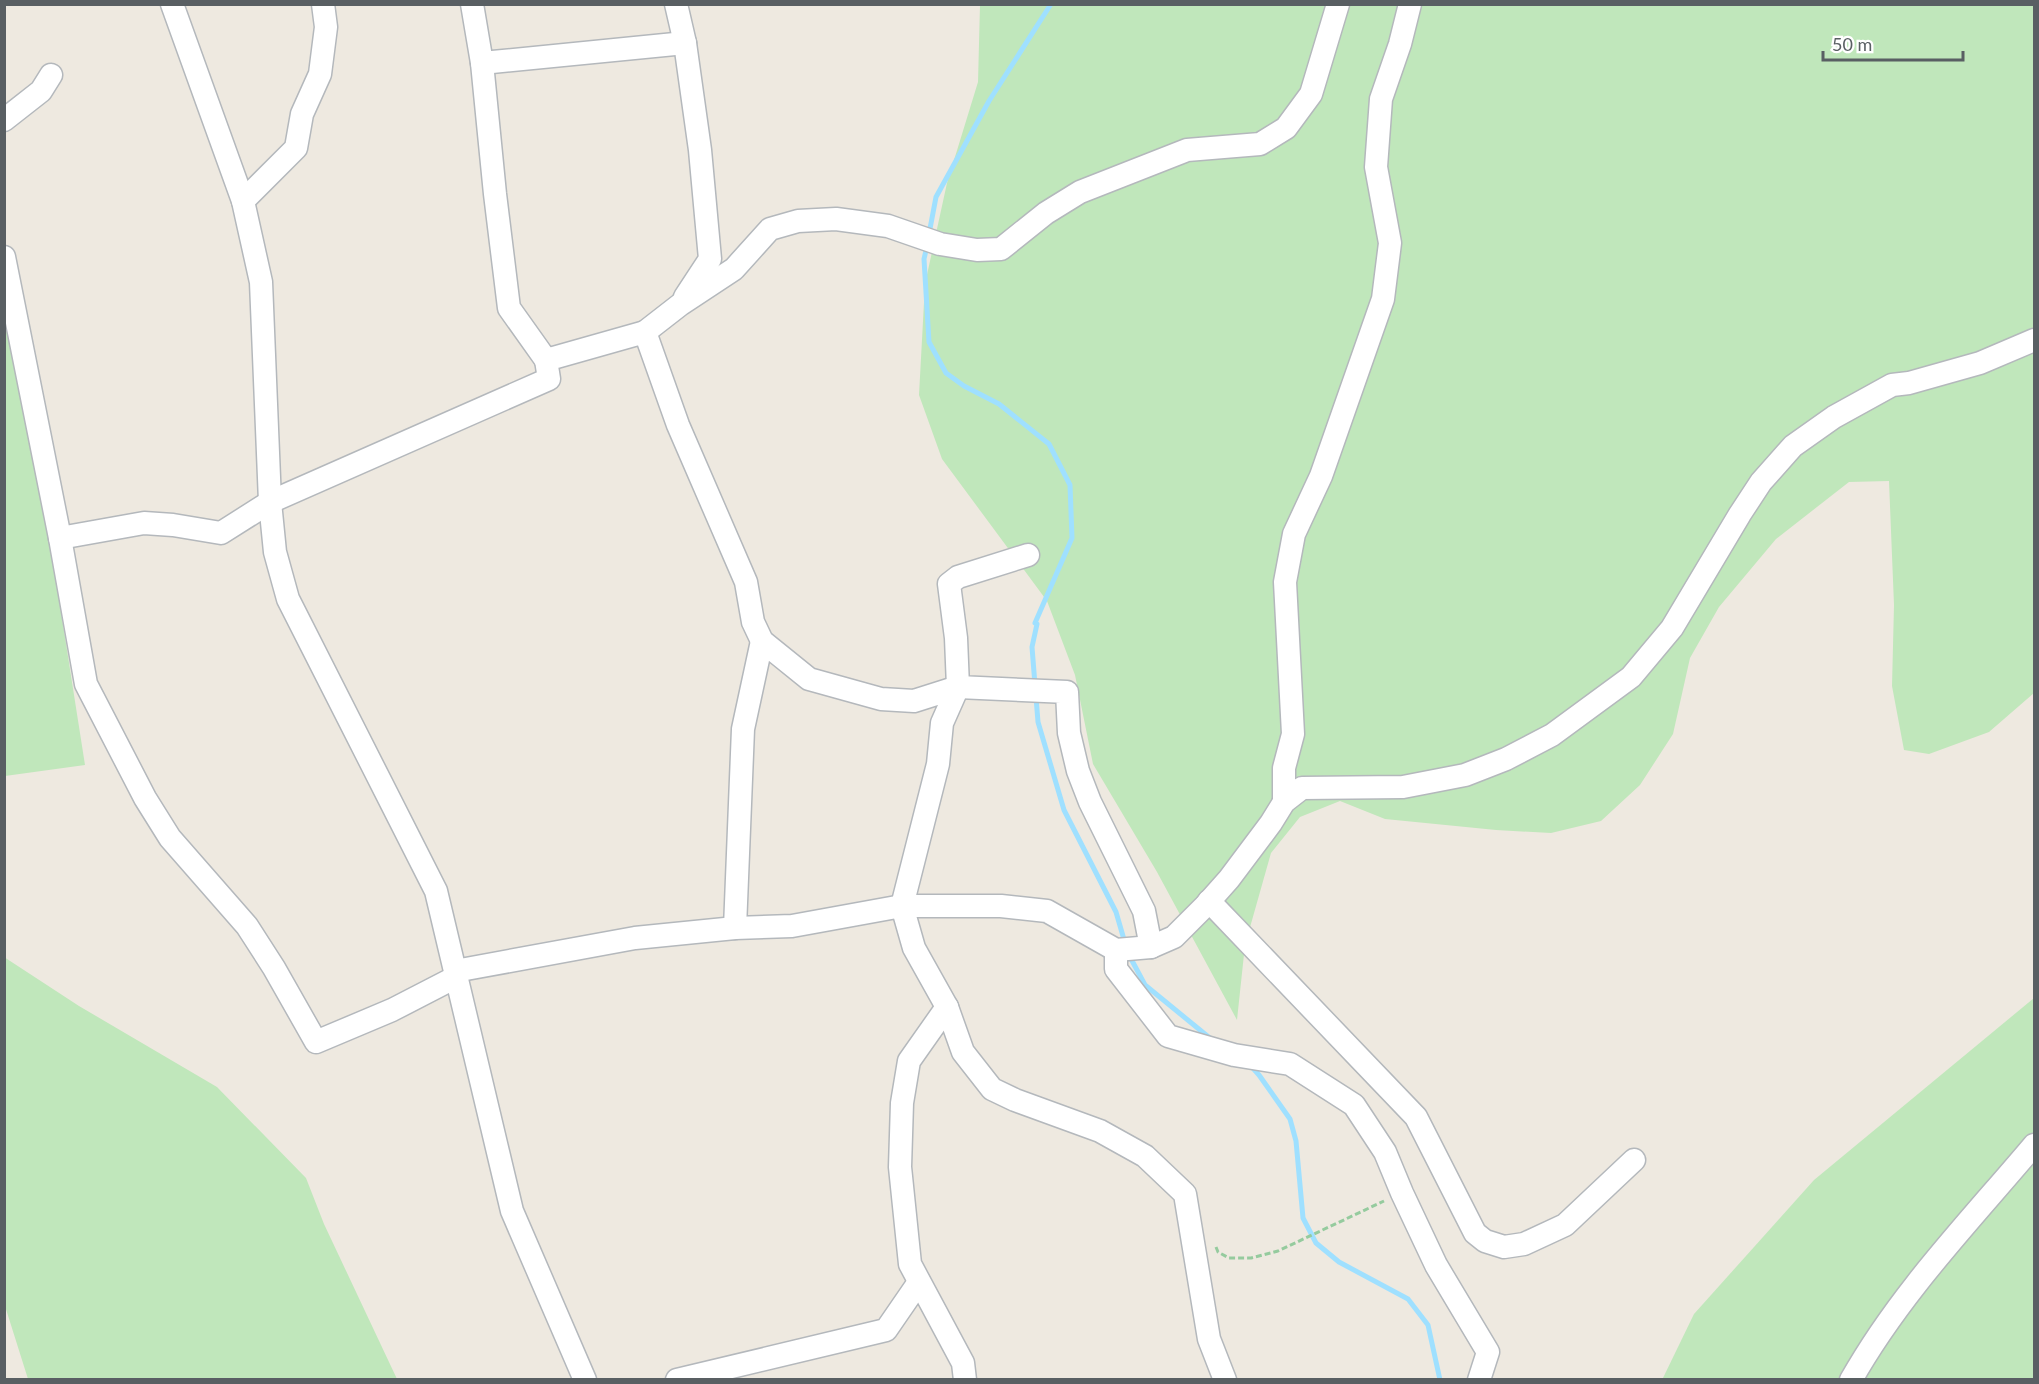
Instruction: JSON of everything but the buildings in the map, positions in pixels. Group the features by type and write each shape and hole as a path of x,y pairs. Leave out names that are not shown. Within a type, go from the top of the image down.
{"street":[{"path":"172,4 243,201 261,282 270,502 275,552 288,599 436,891 512,1211 585,1380"},
{"path":"243,201 296,148 302,114 320,74 326,27 323,4"},
{"path":"60,538 144,523 221,533 270,502 549,379 546,360 509,308 482,63 472,4"},
{"path":"676,4 685,43 700,150 710,259 681,304"},
{"path":"546,360 645,332 681,304 734,269 770,229 798,221 836,219 888,226 940,244 977,250 1001,249 1046,213 1091,188 1187,150 1260,144 1286,128 1311,94 1338,4"},
{"path":"1284,802 1284,768 1293,734 1285,582 1294,534 1321,476 1383,299 1390,243 1376,167 1381,99 1400,44 1410,4"},
{"path":"482,63 685,43"},
{"path":"4,120 41,91 51,75"},
{"path":"4,257 60,538 86,684 145,798 171,838 247,926 316,1042 392,1010 455,974 635,938 735,928 792,926 902,906 1001,906 1047,911 1116,950 1151,947 1174,937 1209,901 1229,879 1284,802 1302,788 1403,787 1465,775 1506,759 1552,735 1630,677 1672,628 1756,490 1793,446 1834,417 1892,385 1909,383 1980,363 2034,340"},
{"path":"645,332 678,425 746,582 753,622 762,640 809,679 881,699 914,701 958,687 1067,692 1069,733 1078,771 1090,802 1144,911 1151,947"},
{"path":"1028,555 958,577 950,585 956,638 958,687 942,723 938,764 902,906 914,948 946,1007 963,1052 992,1089 1015,1100 1100,1131 1145,1156 1185,1194 1209,1339 1225,1380"},
{"path":"735,928 743,729 762,640"},
{"path":"1209,901 1416,1117 1475,1233 1485,1241 1504,1247 1524,1244 1565,1225 1634,1160"},
{"path":"1116,950 1116,969 1168,1036 1234,1055 1290,1064 1354,1105 1385,1152 1436,1266 1488,1352 1479,1380"},
{"path":"946,1007 909,1060 902,1102 900,1167 910,1264 963,1363 965,1380"},
{"path":"1851,1380 1886,1322 1958,1232 2034,1145"},
{"path":"677,1380 886,1330 919,1282"}],"path":[{"path":"1214,1241 1218,1252 1229,1258 1251,1258 1278,1251 1402,1193"}],"green space":[{"path":"980,5 2034,5 2034,693 1989,732 1929,754 1904,750 1892,686 1894,605 1889,481 1849,482 1776,539 1719,607 1690,658 1673,734 1640,785 1601,821 1551,833 1496,830 1385,819 1340,801 1300,817 1271,853 1245,945 1237,1020 1157,872 1093,764 1075,675 1047,601 942,459 919,395 925,284 947,183 978,82"},
{"path":"4,248 85,765 5,776 4,776"},
{"path":"4,957 79,1006 217,1087 306,1178 324,1224 397,1379 28,1379 5,1306"},
{"path":"2034,998 2034,1379 1662,1380 1694,1314 1814,1180"}],"waterway":[{"path":"929,234 936,197 989,101 1051,4"},
{"path":"927,246 924,259 929,342 946,373 964,386 999,404 1049,444 1070,485 1072,538 1035,623 1037,624 1032,647 1035,685"},
{"path":"1036,697 1038,722 1064,810 1116,912 1125,943"},
{"path":"1129,955 1145,985 1211,1039"},
{"path":"1251,1066 1290,1119 1296,1141 1303,1218 1316,1243 1339,1262 1408,1299 1428,1325 1440,1380"}]}
